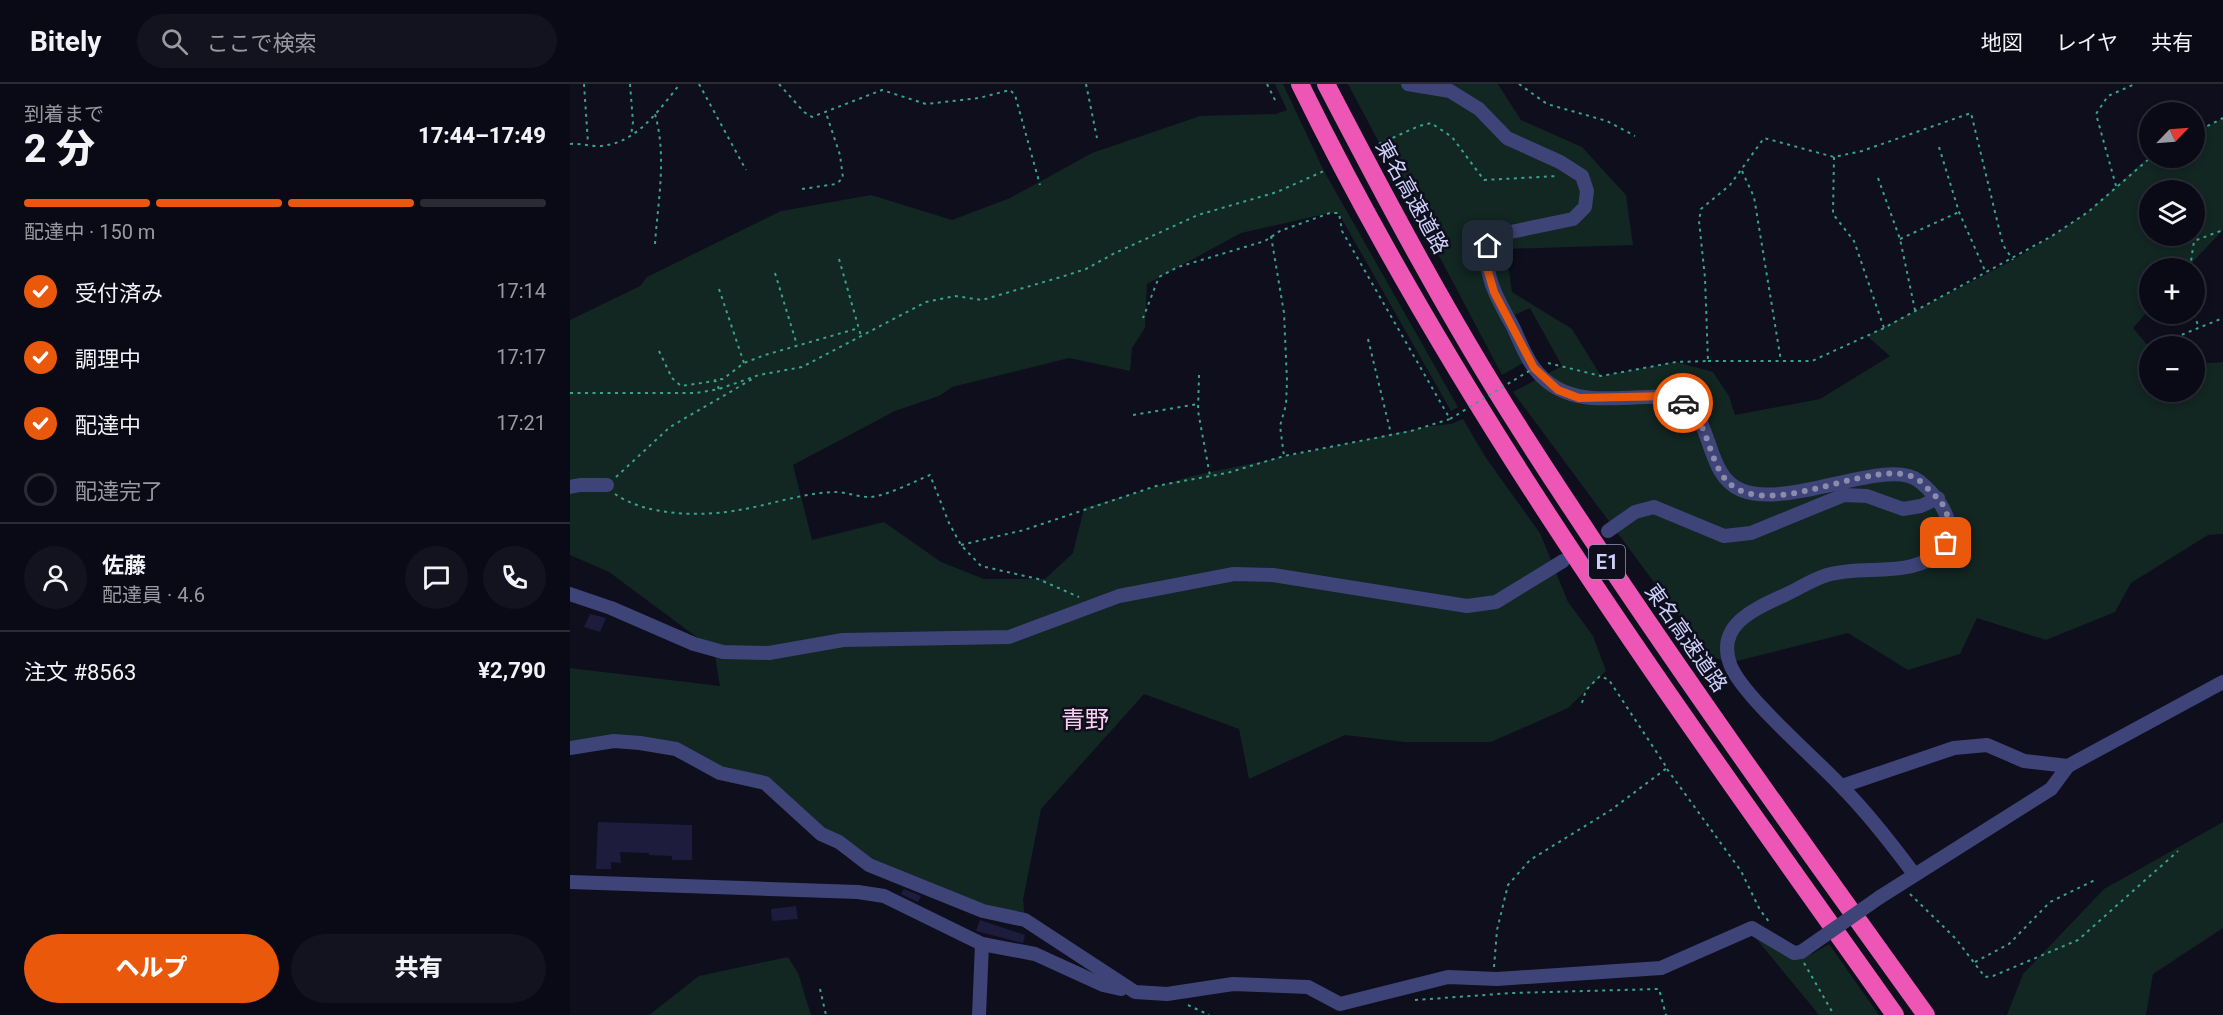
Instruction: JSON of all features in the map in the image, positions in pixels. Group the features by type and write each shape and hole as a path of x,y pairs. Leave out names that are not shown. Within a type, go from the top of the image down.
{"highway":[{"name":"E1","path":"1300,84 1425,321 1497,438 1611,611 1895,1015"},
{"name":"東名高速道路","path":"1326,84 1446,306 1519,427 1631,598 1926,1015"}],"street":[{"path":"1408,84 1450,91 1479,109 1506,138 1560,162 1582,176 1587,191 1585,207 1573,219 1501,234 1488,246 1485,261 1494,292 1534,368 1558,390 1579,398 1670,396 1686,404 1696,415 1723,476 1740,490 1764,494 1798,492 1842,484 1879,473 1915,478 1938,498 1950,523 1946,543 1934,557 1912,566 1826,576 1751,611 1737,620 1729,637 1729,663 1743,684 1772,717 1842,786 1914,874"},
{"path":"570,487 607,486"},
{"path":"1608,531 1635,512 1654,507 1724,536 1751,533 1844,495 1867,495 1903,509 1921,506 1938,498"},
{"path":"570,594 611,608 694,644 723,652 770,652 843,640 1009,637 1094,604 1206,577 1234,574 1274,575 1467,606 1496,602 1563,561"},
{"path":"570,882 858,892 884,896 982,944 1035,954 1103,985 1135,992 1167,994 1233,984 1308,987 1340,1004 1448,977 1493,978 1661,968 1752,928 1794,953 1801,952 1914,874 2052,789 2068,766 2223,682"},
{"path":"570,748 614,741 676,749 720,773 765,783 821,834 839,842 869,865 983,911 1025,920 1135,992"},
{"path":"1842,786 1954,748 1987,745 2024,761 2068,766"},
{"path":"979,1015 982,944"}],"path":[{"path":"584,84 588,143"},
{"path":"630,84 633,122 631,135"},
{"path":"570,144 588,143 596,146 623,142 656,114 680,84"},
{"path":"699,84 746,170"},
{"path":"779,84 804,112 812,117 882,90 926,104 980,98 1010,90 1015,95 1040,185"},
{"path":"1086,84 1097,138"},
{"path":"1267,84 1277,104"},
{"path":"1519,84 1547,104 1607,121 1635,136"},
{"path":"2116,186 2096,114 2108,96 2135,84"},
{"path":"802,189 836,184 843,178 840,155 826,113"},
{"path":"1708,361 1705,278 1699,221 1701,209 1730,185 1742,171 1748,156 1764,138 1834,157 1862,151 1971,113 2003,245 2013,260"},
{"path":"655,244 661,186 661,140 656,114"},
{"path":"2205,127 2223,118"},
{"path":"1379,144 1431,123 1452,137 1484,180 1582,176"},
{"path":"1939,147 1959,212 1986,274"},
{"path":"1834,157 1833,214 1854,241 1884,328"},
{"path":"961,544 1024,530 1101,506 1139,491 1449,419 1534,368 1550,362 1601,376 1676,362 1812,361 1884,328 2013,260 2088,212 2139,167"},
{"path":"570,393 676,395 719,389 759,375 802,368 926,302 955,296 982,300 1061,278 1198,215 1277,192 1324,171"},
{"path":"1742,171 1754,197 1782,362"},
{"path":"1878,177 1900,239 1915,312"},
{"path":"1900,239 1959,212"},
{"path":"1143,318 1159,278 1178,267 1271,236 1330,213 1339,213 1342,231 1449,419"},
{"path":"2191,258 2194,241 2223,230"},
{"path":"1271,236 1284,313 1287,381 1286,405 1280,426 1284,456"},
{"path":"839,259 861,336"},
{"path":"775,273 797,345"},
{"path":"719,289 744,363"},
{"path":"2179,336 2223,318"},
{"path":"2198,324 2199,328"},
{"path":"660,351 672,378 681,386 723,379 744,363 859,328"},
{"path":"1368,339 1390,434"},
{"path":"759,375 670,427 607,486 629,503 654,509 700,513 738,511 774,501 834,492 872,497 930,475 949,523 961,544 981,566 1038,579 1094,604"},
{"path":"1199,375 1200,430 1210,476"},
{"path":"715,380 719,389"},
{"path":"1133,415 1198,404"},
{"path":"1581,706 1586,690 1600,676 1609,680 1667,768 1741,871 1760,910 1777,929"},
{"path":"1493,978 1497,930 1509,885 1530,860 1611,810 1667,768"},
{"path":"1900,884 1956,939 1985,977 1993,976 2078,940 2178,851"},
{"path":"1975,962 2009,944 2050,902 2095,880"},
{"path":"1801,952 1810,978 1834,1015"},
{"path":"820,989 826,1015"},
{"path":"1411,1000 1512,993 1659,989 1666,1015"}],"green space":[{"path":"1275,84 1283,84 1324,171 1458,407 1451,411 1339,214 1330,213 1241,233 1147,284 1145,328 1132,348 1130,371 1069,358 952,387 939,396 895,411 793,465 812,540 884,522 941,562 984,579 1045,579 1073,553 1084,508 1192,476 1430,426 1451,424 1463,419 1486,458 1540,533 1568,602 1593,636 1606,671 1568,708 1491,742 1405,742 1345,735 1249,779 1239,729 1144,694 1041,809 1023,900 1025,920 880,874 765,783 676,749 570,745 570,668 720,686 714,650 609,572 570,555 570,320 640,286 647,277 781,211 871,195 952,220 1010,198 1092,153 1200,116 1276,114 1287,110"},
{"path":"1348,84 1498,84 1521,120 1582,147 1626,195 1633,245 1506,249 1512,292 1572,329 1601,376 1676,362 1713,372 1729,396 1735,415 1820,399 1890,356 1867,336 2013,260 2052,236 2088,212 2139,166 2139,168 2205,168 2205,128 2223,118 2223,230 2196,258 2139,258 2139,321 2133,328 2140,336 2139,402 2205,402 2205,363 2223,362 2223,534 2208,535 2131,583 2115,612 2046,640 1977,618 1960,654 1908,670 1848,633 1729,663 1708,655 1513,392 1562,366 1530,308 1502,321 1523,363 1502,375"},
{"path":"2223,822 2223,928 2153,974 2146,1015 2007,1015 2023,974 2104,889"},
{"path":"1754,936 1812,954 1829,944 1879,1015 1819,1015"},
{"path":"788,957 798,973 811,1015 649,1015 699,976"}],"building":[{"path":"590,614 606,618 600,632 584,627"},
{"path":"598,822 692,825 692,860 672,860 672,856 649,855 649,853 620,852 621,863 611,862 611,869 596,869"},
{"path":"904,889 921,896 918,902 901,894"},
{"path":"796,906 798,919 772,921 771,909"},
{"path":"980,920 1025,935 1023,943 976,931"}],"way so far":[{"path":"1683,403 1696,415 1723,476 1740,490 1764,494 1798,492 1842,484 1879,473 1915,478 1938,498 1946,510 1950,523 1946,543"}],"district":[{"name":"青野","path":"1085,720"}],"route":[{"path":"1488,246 1485,261 1494,292 1534,368 1558,390 1579,398 1670,396 1683,403"}]}
